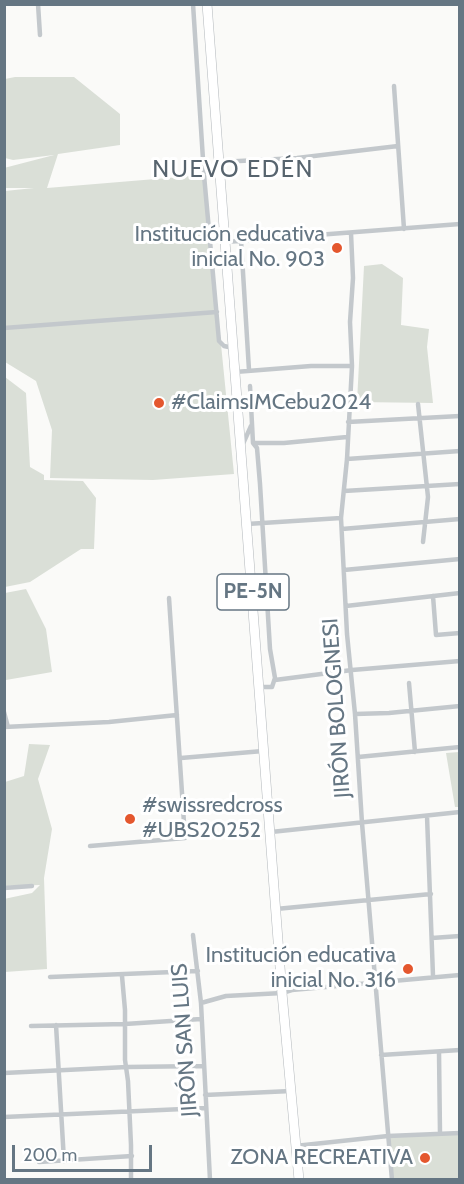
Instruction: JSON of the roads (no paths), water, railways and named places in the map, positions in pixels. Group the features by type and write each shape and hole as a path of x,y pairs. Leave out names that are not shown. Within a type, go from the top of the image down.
{"highway":[{"name":"PE-5N","path":"207,4 282,993 299,1179"}],"street":[{"path":"38,4 39,35"},
{"path":"193,4 204,175 219,342 224,346 234,348"},
{"path":"394,86 404,229"},
{"path":"220,162 297,158 398,146"},
{"path":"226,242 459,224"},
{"name":"JIRÓN BOLOGNESI","path":"351,232 352,366 341,518 374,982 392,1179"},
{"path":"241,240 249,370"},
{"path":"4,328 217,312"},
{"path":"235,372 352,366"},
{"path":"250,386 254,443 257,448 274,680 272,687 260,687"},
{"path":"418,404 427,486 423,542"},
{"path":"348,422 459,416"},
{"path":"242,446 252,424"},
{"path":"254,443 347,436"},
{"path":"347,459 459,451"},
{"path":"344,492 459,484"},
{"path":"248,524 341,518"},
{"path":"342,529 459,519"},
{"path":"344,570 459,559"},
{"path":"346,606 459,593"},
{"path":"432,596 436,635 459,633"},
{"path":"90,846 185,838 169,598"},
{"path":"274,680 352,670 459,661"},
{"path":"409,683 416,752"},
{"path":"355,714 459,706"},
{"path":"4,712 6,727 177,716"},
{"path":"358,757 459,747"},
{"path":"181,758 265,751"},
{"path":"271,832 459,812"},
{"path":"427,816 433,976"},
{"path":"4,888 32,886"},
{"path":"276,909 368,902 431,894"},
{"name":"JIRÓN SAN LUIS","path":"193,935 201,1003 210,1179"},
{"path":"432,938 459,936"},
{"path":"50,977 122,976 198,971"},
{"path":"201,1003 226,996 282,993 292,990 459,975"},
{"path":"122,976 132,1156 131,1179"},
{"path":"31,1026 125,1024 201,1018"},
{"path":"56,1025 64,1161"},
{"path":"381,1055 459,1050"},
{"path":"439,1052 440,1134"},
{"path":"4,1073 204,1066"},
{"path":"205,1095 291,1091"},
{"path":"4,1117 206,1108"},
{"path":"295,1146 388,1136 459,1132"},
{"path":"39,1161 132,1156"}],"place":[{"name":"Institución educativa inicial No. 903","path":"337,248"},
{"name":"#ClaimsIMCebu2024","path":"159,403"},
{"name":"#swissredcross #UBS20252","path":"130,819"},
{"name":"Institución educativa inicial No. 316","path":"408,969"},
{"name":"ZONA RECREATIVA","path":"425,1158"}],"district":[{"name":"NUEVO EDÉN","path":"233,170"}]}
